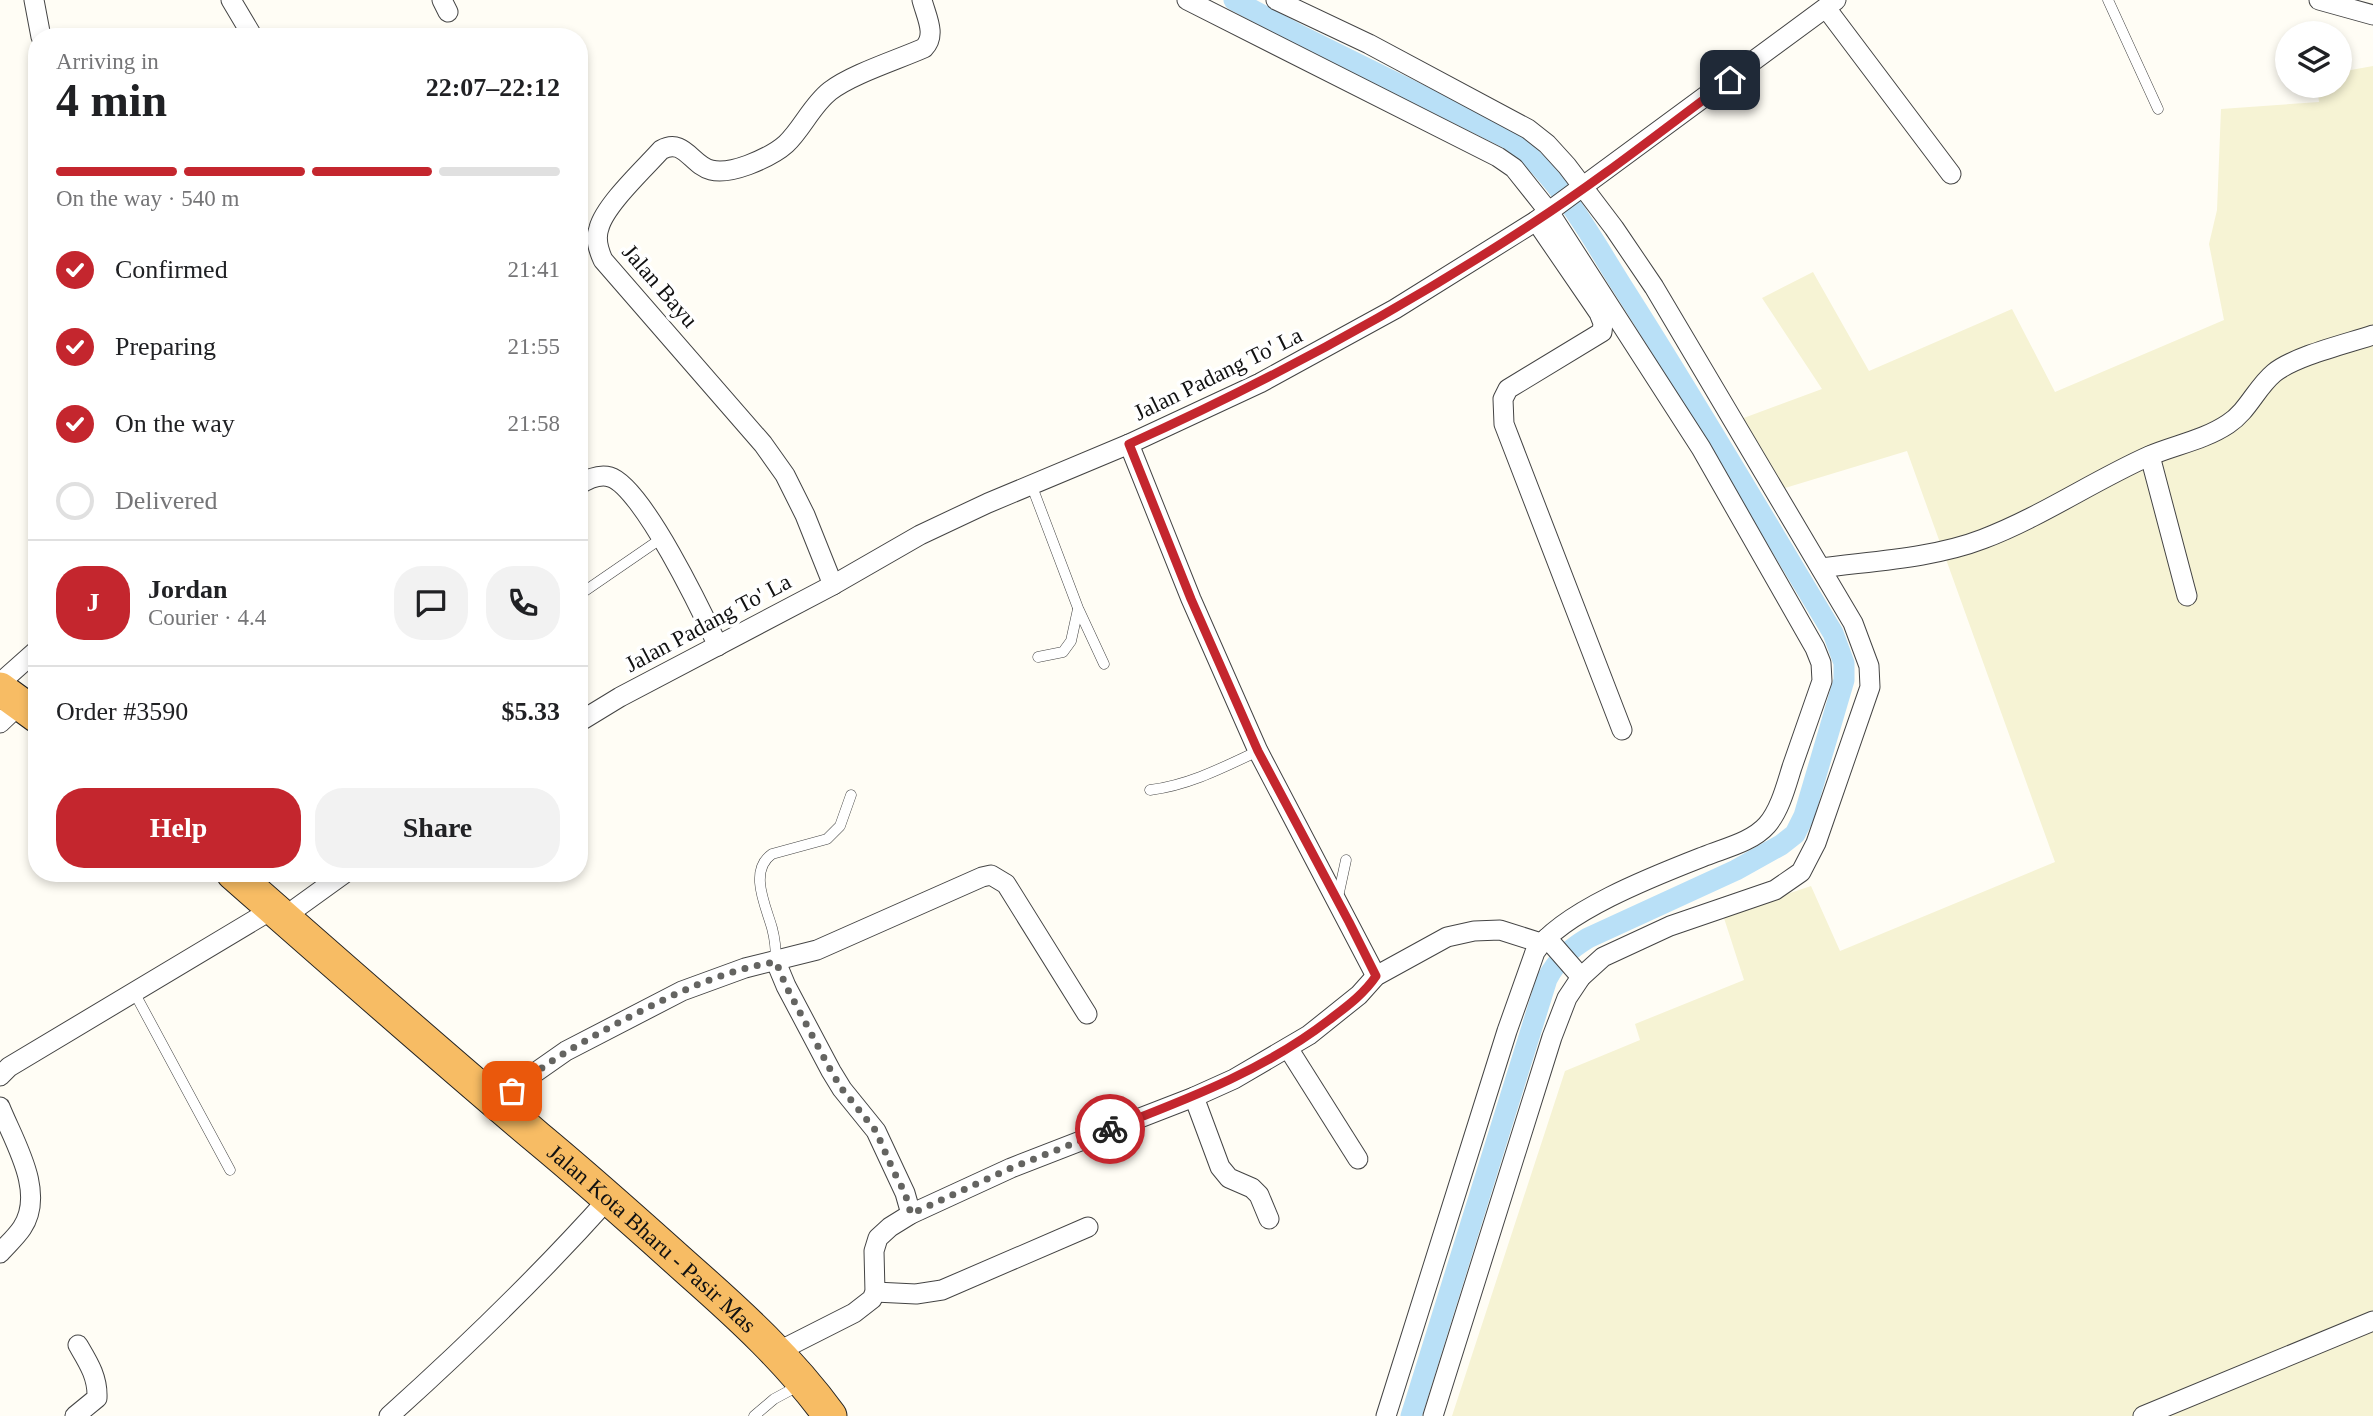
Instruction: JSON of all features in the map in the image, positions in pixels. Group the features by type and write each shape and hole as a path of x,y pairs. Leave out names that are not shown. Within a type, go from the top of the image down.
{"highway":[{"name":"Jalan Kota Bharu - Pasir Mas","path":"243,882 497,1104 609,1198 777,1352 805,1382 830,1416"}],"street":[{"path":"33,0 39,28"},
{"path":"232,0 248,28"},
{"name":"Jalan Bayu","path":"833,585 805,515 785,475 723,395 603,260 597,246 598,228 607,211 661,150 675,146 701,166 713,171 746,166 785,145 828,92 842,83 924,48 930,41 931,33 922,0"},
{"path":"1187,0 1498,157 1514,168 1708,460 1821,663 1822,681 1779,804 1767,825 1746,840 1666,871 1603,901 1567,922 1535,952 1507,1031 1386,1416"},
{"path":"1276,0 1369,44 1528,129 1547,144 1654,287 1853,623 1869,667 1870,687 1816,843 1801,872 1775,890 1670,926 1622,947 1579,974 1558,1019 1433,1416"},
{"path":"2319,0 2373,15"},
{"path":"1831,4 1951,174"},
{"name":"Jalan Padang To' La","path":"588,711 719,646 920,535 1031,484 1129,444 1261,383 1314,355 1462,268 1547,214 1831,4"},
{"path":"1547,214 1599,313 1603,323 1602,332 1508,389 1503,399 1504,424 1622,730"},
{"path":"1821,568 1920,554 1979,541 2010,528 2150,456 2229,424 2244,411 2260,387 2283,367 2373,335"},
{"path":"1129,444 1191,599 1258,751 1376,976"},
{"path":"2150,456 2187,596"},
{"path":"588,481 598,476 612,478 625,488 662,538 719,646"},
{"path":"11,703 28,668"},
{"path":"497,1104 526,1079 566,1051 625,1019 718,977 817,950 991,875 1006,884 1087,1014"},
{"path":"0,1076 9,1067 134,992 330,882"},
{"path":"777,1352 853,1313 872,1299 875,1292 873,1251 878,1238 890,1227 911,1214 1011,1168 1234,1079 1288,1048 1344,1009 1376,976 1447,937 1474,931 1500,930 1546,941 1579,974"},
{"path":"776,962 831,1071 876,1131 905,1193 911,1214"},
{"path":"1288,1048 1358,1159"},
{"path":"1194,1097 1220,1167 1230,1178 1252,1188 1259,1195 1269,1219"},
{"path":"0,1107 26,1171 31,1202 22,1228 0,1253"},
{"path":"388,1416 516,1296 609,1198"},
{"path":"875,1292 916,1294 942,1290 1088,1227"},
{"path":"2143,1416 2373,1321"},
{"path":"75,1416 97,1398 98,1386 78,1345"}],"lane":[{"path":"2108,0 2158,109"},
{"path":"1031,484 1078,608 1104,664"},
{"path":"588,589 662,538"},
{"path":"1038,657 1063,652 1071,640 1078,608"},
{"path":"1150,790 1192,781 1258,751"},
{"path":"776,962 772,928 761,894 765,859 772,854 827,839 840,826 851,795"},
{"path":"1338,901 1346,860"},
{"path":"134,992 230,1170"},
{"path":"754,1416 774,1399 805,1382"}],"shaded area":[{"path":"2373,66 2373,1416 1452,1416 1565,1071 1640,1040 1635,1024 1744,980 1723,915 1811,886 1840,951 2055,862 1907,451 1785,488 1741,419 1822,389 1762,298 1813,272 1869,371 2012,309 2055,392 2224,320 2209,244 2217,210 2221,109 2319,102 2318,98 2352,98 2352,70"}],"waterway":[{"path":"1234,0 1509,139 1543,169 1585,227 1702,415 1833,633 1844,663 1844,680 1804,816 1795,834 1736,870 1588,938 1564,956 1547,979 1411,1416"}],"way so far":[{"path":"512,1091 566,1051 682,991 745,968 776,962 831,1071 876,1131 905,1193 911,1214 1011,1168 1110,1129"}],"route":[{"path":"1110,1129 1234,1079 1288,1048 1344,1009 1376,976 1258,751 1167,542 1129,444 1261,383 1453,274 1536,221 1730,80"}]}
